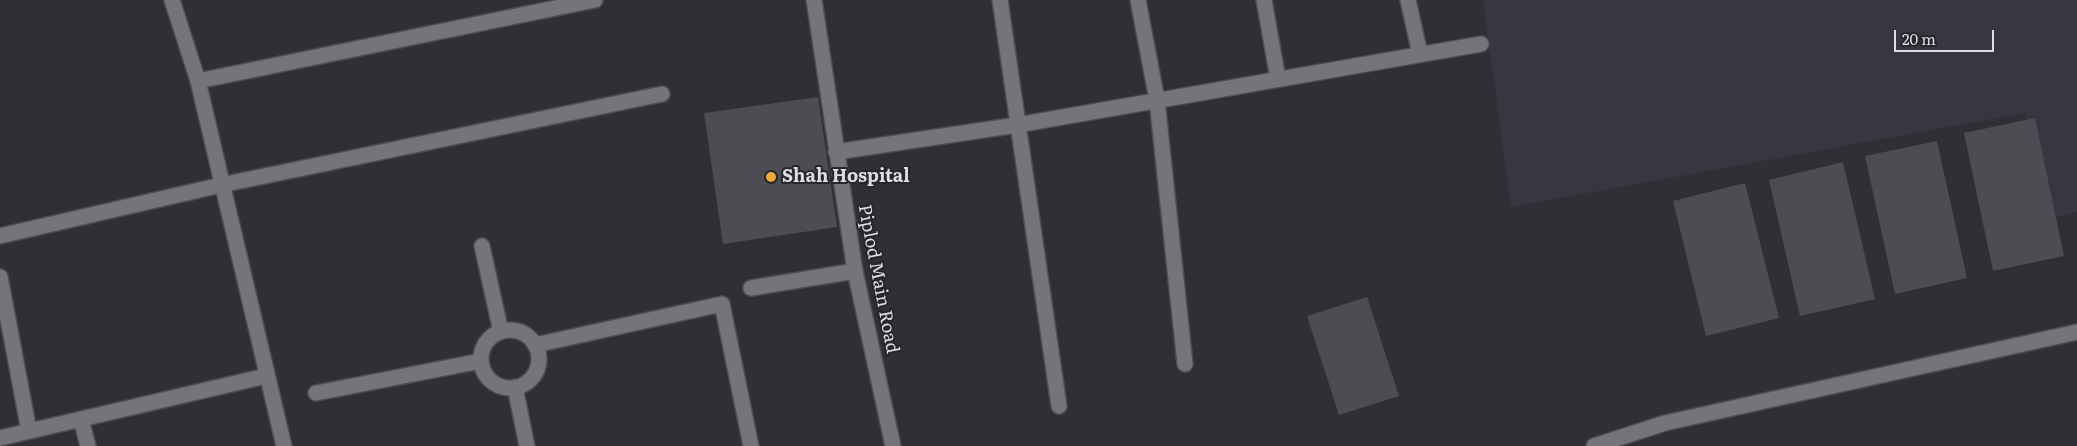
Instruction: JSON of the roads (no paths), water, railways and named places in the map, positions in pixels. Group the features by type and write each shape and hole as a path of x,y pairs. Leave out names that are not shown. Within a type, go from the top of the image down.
{"street":[{"path":"172,0 198,81 284,446"},
{"path":"198,81 595,0"},
{"name":"Piplod Main Road","path":"814,0 855,271 888,445"},
{"path":"1000,0 1058,406"},
{"path":"1138,0 1157,100 1185,364"},
{"path":"1264,0 1278,79"},
{"path":"1408,0 1420,54"},
{"path":"836,152 1017,125 1481,44"},
{"path":"0,236 221,185 662,94"},
{"path":"482,246 501,332"},
{"path":"751,288 855,271"},
{"path":"0,277 30,431"},
{"path":"535,345 722,304 751,446"},
{"path":"501,332 521,332 529,337 535,345 539,364 530,380 515,387 504,388 495,384 483,370 481,361 486,343 501,332"},
{"path":"1594,446 1665,423 2077,332"},
{"path":"316,393 481,361"},
{"path":"0,438 266,376"},
{"path":"515,387 527,446"},
{"path":"81,419 88,446"}],"place":[{"name":"Shah Hospital","path":"771,177"}]}
